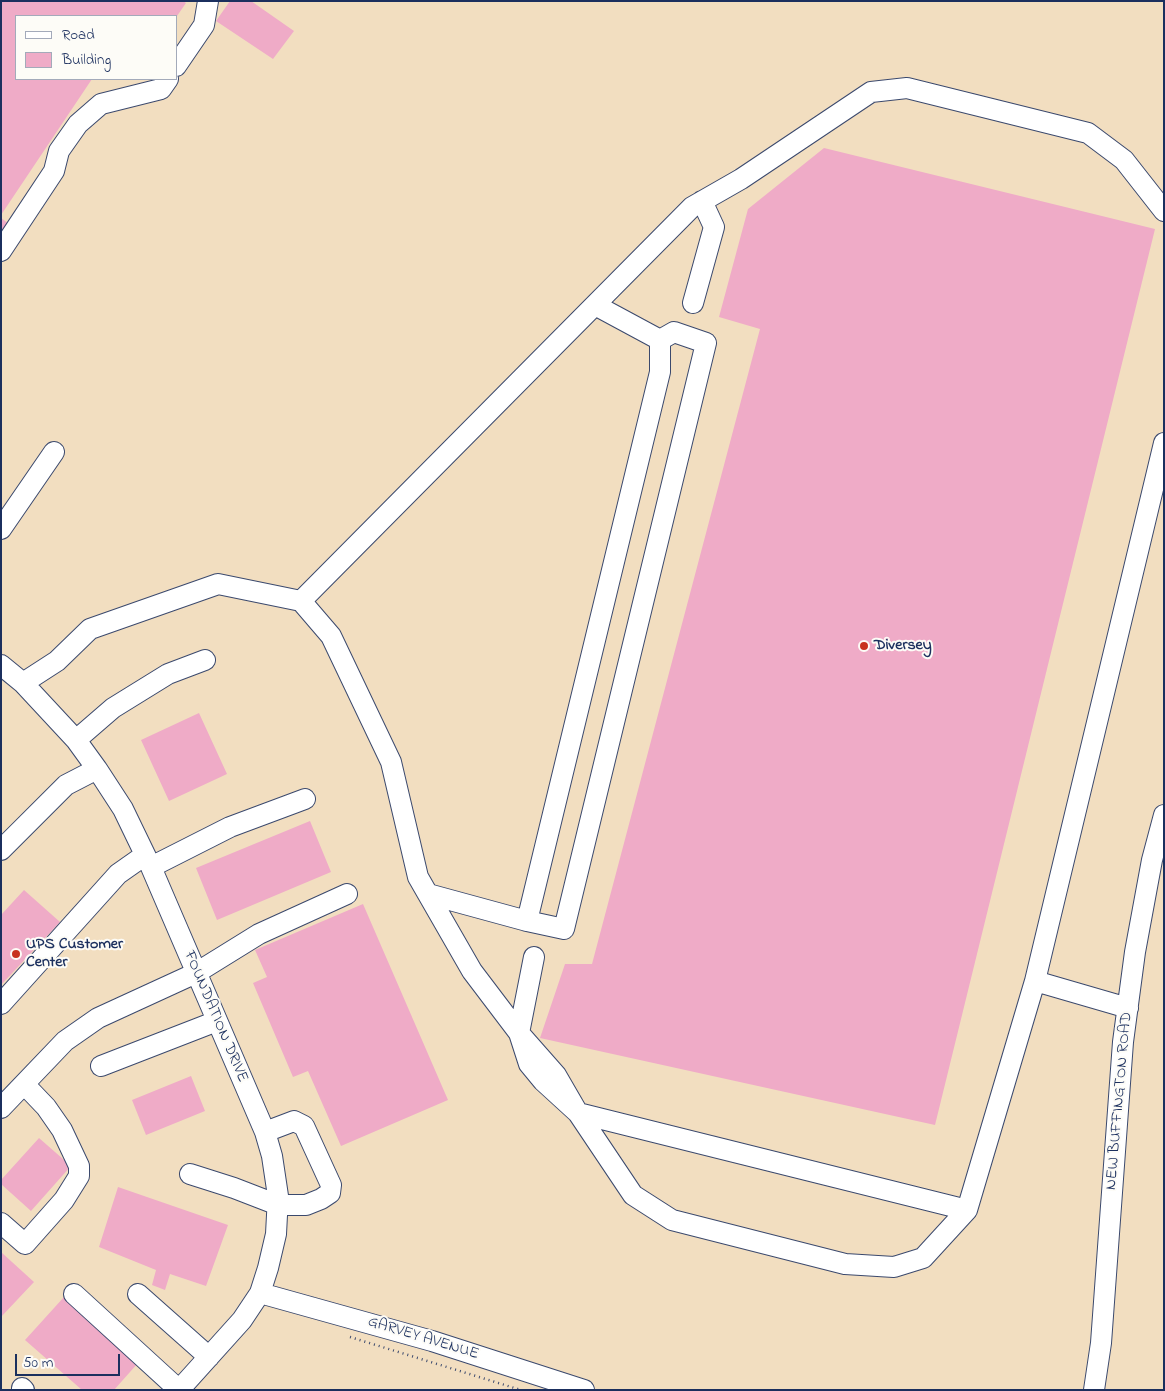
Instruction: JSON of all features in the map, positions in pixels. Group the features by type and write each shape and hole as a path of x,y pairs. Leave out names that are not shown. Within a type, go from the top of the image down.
{"street":[{"path":"178,63 204,25 208,1"},
{"path":"1,252 54,171 59,151 78,124 101,104 161,89 167,80"},
{"path":"301,601 692,207 741,179 871,92 907,88 1088,133 1124,160 1164,211"},
{"path":"693,303 714,227 702,201"},
{"path":"595,305 660,340"},
{"path":"428,894 564,929 706,342 674,332 660,340"},
{"path":"528,921 660,372 660,340"},
{"path":"23,683 57,661 90,628 218,584 301,601 331,636 391,762 418,877 472,971 518,1033 556,1075 578,1113 633,1195 672,1220 845,1264 894,1266 922,1258 967,1210 1035,981 1164,443"},
{"path":"1,529 54,452"},
{"path":"76,740 114,708 168,674 205,660"},
{"name":"FOUNDATION DRIVE","path":"1,665 23,683 76,740 122,809 148,861 265,1132 272,1156 278,1196 276,1234 260,1292 242,1320 179,1390"},
{"path":"1,850 66,785 97,769"},
{"path":"1,1004 118,874 230,827 305,799"},
{"name":"NEW BUFFINGTON ROAD","path":"1094,1390 1101,1343 1123,1042 1135,952 1152,860 1160,842 1164,815"},
{"path":"1,1108 65,1041 98,1018 196,973 259,934 347,894"},
{"path":"518,1033 534,956"},
{"path":"1035,981 1128,1008"},
{"path":"101,1066 217,1021"},
{"path":"1,1223 24,1244 64,1200 79,1176 79,1166 62,1130 46,1107 24,1084"},
{"path":"578,1113 967,1210"},
{"path":"190,1174 278,1205 306,1205 322,1199 330,1192 330,1185 304,1126 294,1121 265,1132"},
{"name":"GARVEY AVENUE","path":"260,1292 432,1341 584,1390"},
{"path":"74,1294 179,1390"},
{"path":"138,1294 209,1357"}],"path":[{"path":"343,1335 521,1390"}],"building":[{"path":"1,1 183,1 186,3 178,15 15,15 15,80 91,80 1,215"},
{"path":"230,1 251,1 294,31 273,59 216,21"},
{"name":"Diversey","path":"824,148 1155,229 935,1125 540,1038 565,964 592,964 760,329 719,317 748,209"},
{"path":"1,218 12,226 1,242"},
{"path":"199,713 227,774 169,801 141,740"},
{"path":"310,821 331,872 217,920 196,868"},
{"name":"UPS Customer Center","path":"24,890 60,922 1,985 1,915"},
{"path":"363,904 448,1100 341,1146 308,1071 293,1077 253,983 267,977 255,950"},
{"path":"191,1076 205,1111 146,1135 132,1100"},
{"path":"39,1138 71,1166 31,1211 1,1184 1,1180"},
{"path":"118,1187 228,1225 206,1286 170,1274 165,1290 152,1285 156,1270 99,1247"},
{"path":"1,1252 34,1282 1,1317"},
{"path":"64,1297 138,1363 114,1390 82,1390 25,1340"}],"place":[{"name":"Diversey","path":"864,646"},
{"name":"UPS Customer Center","path":"16,954"}]}
